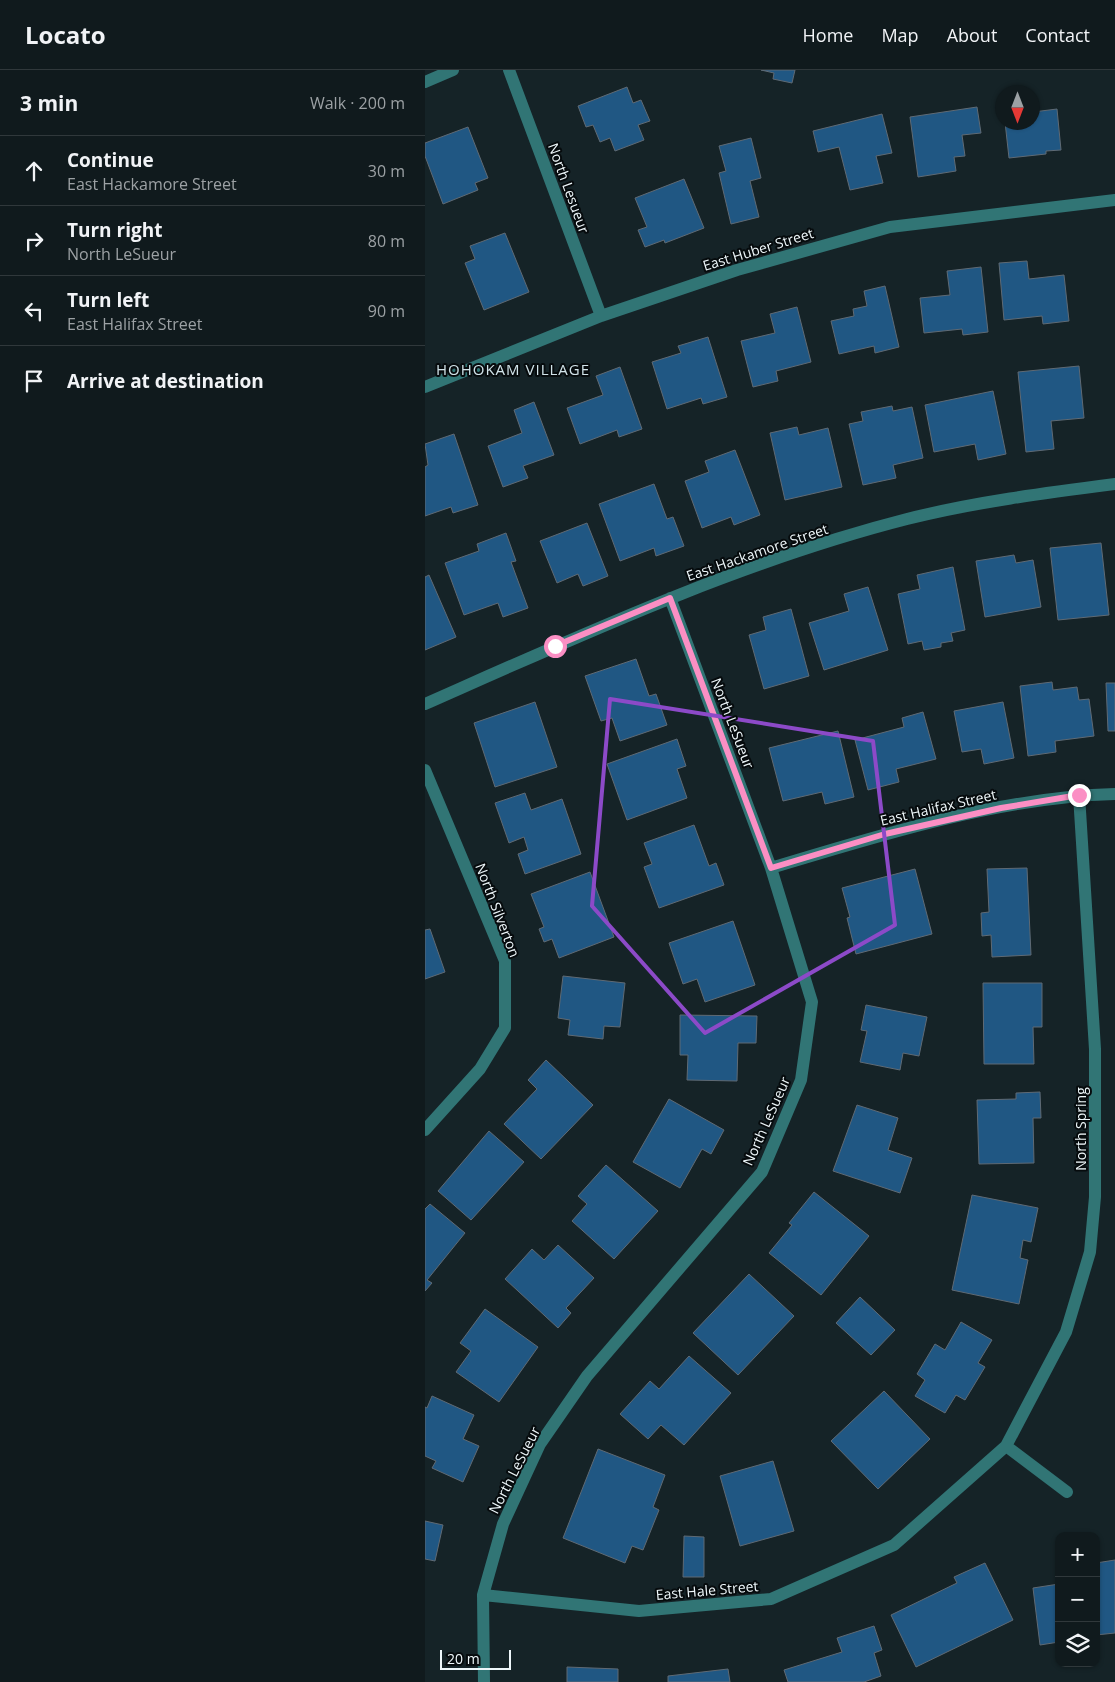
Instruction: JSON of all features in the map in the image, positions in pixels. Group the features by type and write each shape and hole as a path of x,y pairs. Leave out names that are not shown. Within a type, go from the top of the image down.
{"street":[{"path":"425,82 453,70"},
{"name":"North Lesueur","path":"509,70 601,316"},
{"name":"East Huber Street","path":"425,387 601,316 737,270 890,227 1115,200"},
{"name":"East Hackamore Street","path":"425,704 670,598 815,546 907,519 1012,497 1115,484"},
{"name":"North LeSueur","path":"484,1682 483,1595 503,1524 541,1444 587,1376 762,1172 801,1080 812,1002 771,868 670,598"},
{"name":"North Silverton","path":"425,770 505,961 505,1028 480,1069 425,1130"},
{"name":"East Halifax Street","path":"771,868 885,834 1001,808 1079,795 1115,794"},
{"name":"North Spring","path":"1006,1446 1066,1332 1091,1243 1095,1197 1095,1049 1079,795"},
{"path":"1006,1446 1067,1492"},
{"name":"East Hale Street","path":"483,1595 639,1611 771,1599 894,1546 1006,1446"}],"highlighted area":[{"path":"610,699 873,741 895,925 705,1033 592,906"}],"building":[{"path":"761,70 795,70 792,83 773,79 774,73"},
{"path":"627,87 633,103 641,100 650,121 638,125 644,140 615,151 610,138 600,142 593,125 586,127 578,106"},
{"path":"977,107 981,133 962,135 965,156 954,157 956,171 918,177 910,117"},
{"path":"1057,109 1061,150 1046,151 1046,154 1009,158 1006,130 1040,130 1040,111"},
{"path":"882,114 892,153 876,156 883,183 850,190 839,147 818,152 813,131"},
{"path":"468,127 488,178 475,183 478,190 443,204 425,156 425,143"},
{"path":"751,138 761,178 750,181 759,217 731,224 719,173 726,171 719,146"},
{"path":"684,179 704,228 665,243 664,240 645,247 638,230 647,227 635,198"},
{"path":"505,233 529,292 484,310 465,263 475,259 470,246"},
{"path":"1027,261 1029,279 1064,275 1069,321 1043,324 1042,316 1004,320 999,263"},
{"path":"981,267 988,332 963,335 962,329 924,333 920,298 950,295 947,271"},
{"path":"885,286 899,347 875,353 874,346 839,354 831,321 854,316 853,309 867,306 864,291"},
{"path":"797,307 811,362 776,371 778,381 753,387 741,341 775,333 770,314"},
{"path":"708,337 727,397 703,404 701,398 667,409 652,362 681,353 678,346"},
{"path":"1079,366 1084,418 1051,421 1054,449 1026,452 1018,372"},
{"path":"620,367 642,429 619,437 617,430 580,444 567,408 603,395 596,376"},
{"path":"993,391 1006,454 978,460 975,444 934,452 925,405"},
{"path":"534,402 554,455 523,466 528,478 503,487 488,446 522,433 514,410"},
{"path":"892,406 893,411 912,407 923,458 893,465 896,478 863,485 849,424 863,421 861,412"},
{"path":"797,427 799,435 828,428 842,487 785,500 770,433"},
{"path":"454,434 478,505 453,513 451,507 425,516 425,467 428,465 425,444"},
{"path":"735,450 760,515 734,525 731,517 702,528 685,481 709,472 705,461"},
{"path":"654,484 667,519 673,517 684,546 656,556 654,548 620,561 599,504"},
{"path":"587,523 608,576 583,586 578,574 557,583 540,541"},
{"path":"506,533 516,561 511,562 528,608 503,617 498,603 464,615 445,563 479,551 477,544"},
{"path":"1101,543 1109,615 1058,620 1050,548"},
{"path":"1014,555 1016,563 1033,560 1041,607 985,617 976,561"},
{"path":"953,567 965,630 951,633 953,641 941,643 941,647 924,650 922,641 908,644 898,594 920,589 917,575"},
{"path":"429,575 456,637 425,650 425,577"},
{"path":"868,587 888,650 824,670 809,623 849,611 844,594"},
{"path":"791,609 809,676 764,689 749,635 766,630 763,617"},
{"path":"636,659 649,696 656,694 667,725 620,741 612,718 601,721 585,676"},
{"path":"1052,682 1053,690 1077,687 1079,700 1089,699 1094,736 1055,741 1056,752 1028,756 1020,686"},
{"path":"1106,683 1115,683 1115,731 1108,731"},
{"path":"535,702 557,767 495,787 474,723"},
{"path":"1003,702 1014,758 984,764 981,749 962,752 954,711"},
{"path":"923,712 936,759 896,769 899,782 868,790 855,740 904,727 902,718"},
{"path":"838,731 854,797 825,804 822,792 783,801 769,748"},
{"path":"677,739 686,766 677,769 687,798 627,820 607,764"},
{"path":"525,793 531,810 562,799 581,854 525,874 518,854 528,850 524,837 509,843 495,803"},
{"path":"694,825 709,866 716,863 724,885 659,908 644,867 652,864 644,843"},
{"path":"1027,868 1031,955 992,957 991,935 982,936 981,913 989,912 987,869"},
{"path":"915,869 932,934 856,954 847,918 850,917 842,888"},
{"path":"590,872 614,937 559,958 552,939 544,942 539,929 544,927 531,894"},
{"path":"733,921 755,985 705,1002 697,979 683,984 669,943"},
{"path":"430,929 445,972 425,979 425,930"},
{"path":"563,976 625,983 620,1027 604,1026 603,1039 568,1035 570,1020 558,1018"},
{"path":"983,983 1042,983 1042,1027 1033,1027 1034,1064 984,1064"},
{"path":"866,1005 927,1017 919,1056 903,1053 900,1070 860,1062 867,1031 861,1030"},
{"path":"680,1015 757,1016 756,1043 738,1043 737,1081 687,1080 688,1055 680,1055"},
{"path":"546,1060 593,1105 541,1159 504,1124 537,1089 528,1080"},
{"path":"1040,1092 1041,1118 1033,1118 1034,1163 979,1164 977,1100 1016,1099 1016,1093"},
{"path":"669,1099 724,1130 711,1154 702,1149 680,1188 633,1162"},
{"path":"857,1105 898,1118 888,1150 912,1158 900,1193 833,1171"},
{"path":"489,1131 524,1162 471,1220 438,1191"},
{"path":"606,1165 658,1211 614,1259 572,1221 587,1204 578,1196"},
{"path":"814,1192 869,1236 821,1295 769,1253 792,1225 789,1223"},
{"path":"972,1195 1038,1208 1031,1242 1023,1240 1020,1258 1028,1260 1019,1304 952,1290"},
{"path":"430,1204 465,1233 427,1280 432,1283 425,1291 425,1209"},
{"path":"558,1245 594,1278 566,1308 571,1313 558,1328 505,1279 532,1249 544,1260"},
{"path":"749,1274 794,1316 738,1375 693,1333"},
{"path":"860,1297 895,1330 871,1355 836,1323"},
{"path":"485,1309 538,1347 499,1402 456,1372 471,1351 460,1343"},
{"path":"961,1322 992,1340 978,1363 985,1367 965,1400 956,1395 945,1413 915,1396 925,1380 917,1374 935,1344 945,1350"},
{"path":"689,1356 731,1393 684,1445 661,1425 648,1439 620,1414 650,1381 659,1389"},
{"path":"884,1391 930,1439 878,1489 831,1441"},
{"path":"432,1396 474,1415 463,1439 479,1446 463,1482 432,1468 436,1461 425,1456 425,1407 427,1408"},
{"path":"598,1449 665,1475 653,1507 659,1510 643,1550 632,1546 625,1563 563,1538"},
{"path":"773,1461 794,1531 740,1546 720,1476"},
{"path":"425,1521 443,1525 435,1561 425,1559"},
{"path":"684,1536 704,1537 704,1577 683,1577"},
{"path":"1115,1560 1115,1633 1100,1635 1100,1577 1100,1562"},
{"path":"985,1563 1013,1620 916,1667 891,1615 957,1583 954,1577"},
{"path":"1055,1585 1055,1643 1040,1645 1033,1588"},
{"path":"874,1626 882,1650 874,1653 881,1676 864,1682 788,1682 784,1670 842,1652 837,1638"},
{"path":"567,1667 618,1669 618,1682 567,1682"},
{"path":"728,1669 730,1682 668,1682 668,1676"}],"district":[{"name":"HOHOKAM VILLAGE","path":"513,369"}],"route":[{"path":"555,646 670,598 771,868 885,834 1001,808 1079,795"}]}
